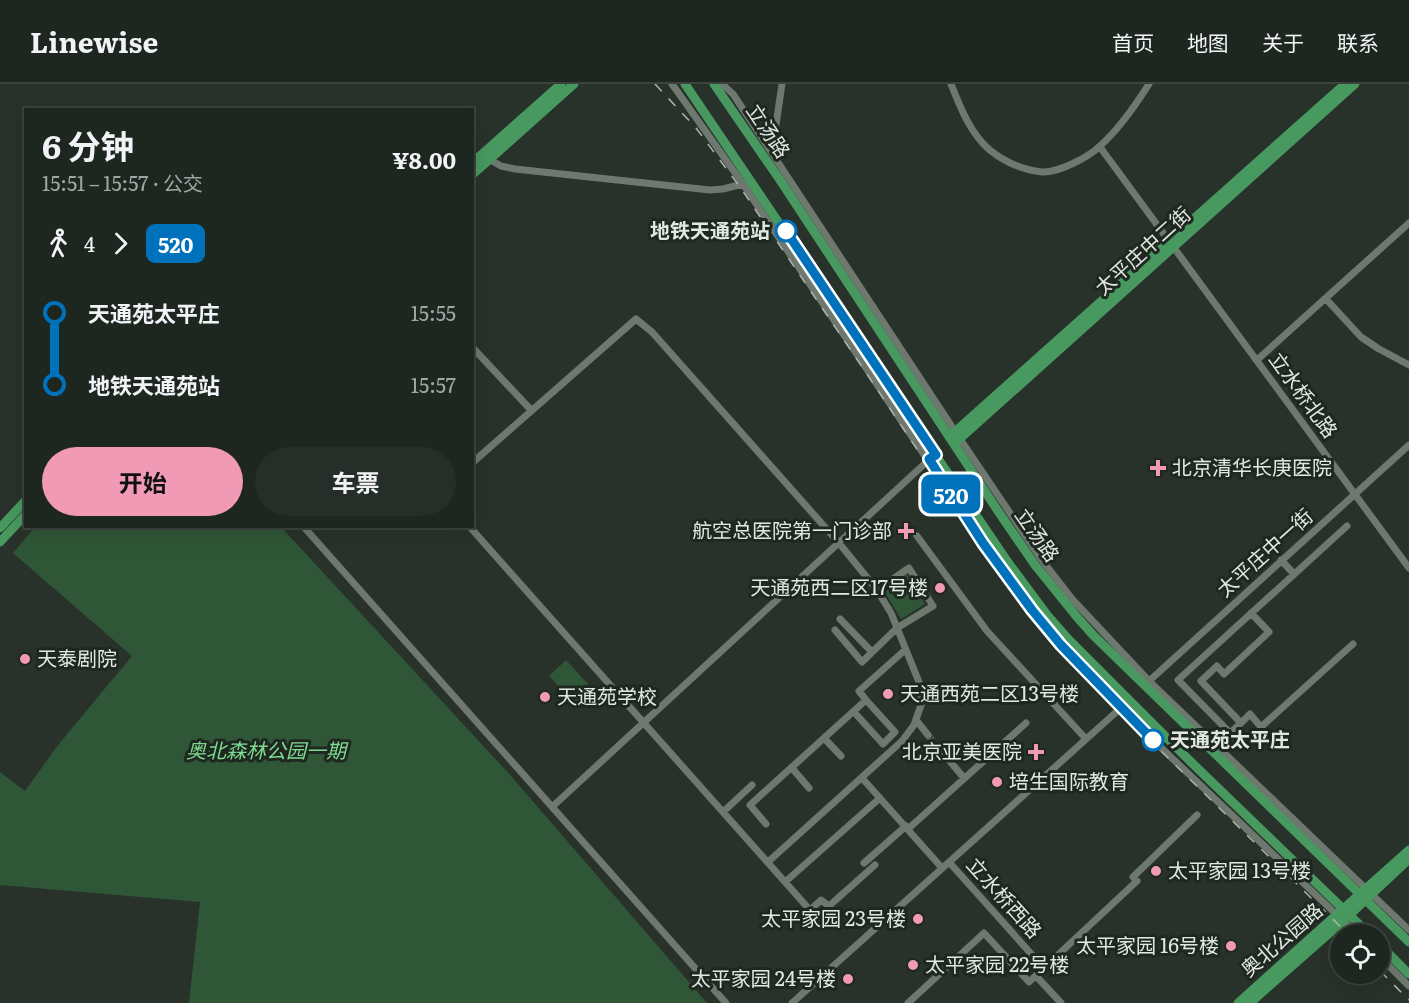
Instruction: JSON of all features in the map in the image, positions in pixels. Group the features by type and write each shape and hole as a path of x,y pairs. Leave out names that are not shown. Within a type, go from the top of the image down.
{"main road":[{"path":"474,172 486,157 561,84"},
{"path":"474,162 486,157 574,84"},
{"name":"立汤路","path":"685,84 748,183 932,457 1047,615 1125,704 1358,924"},
{"name":"立汤路","path":"714,84 955,438 1035,565 1057,593 1077,617 1366,894 1409,942"},
{"name":"太平庄中二街","path":"1172,244 1345,84"},
{"name":"太平庄中二街","path":"955,438 1355,84"},
{"path":"0,528 24,502"},
{"path":"0,542 24,516"},
{"path":"1366,894 1409,850"},
{"path":"1345,913 1409,859"},
{"name":"奥北公园路","path":"1238,1003 1345,913"},
{"name":"奥北公园路","path":"1250,1003 1345,913"},
{"path":"1390,955 1409,974"}],"street":[{"name":"立汤路","path":"672,84 748,183"},
{"name":"立汤路","path":"722,84 733,94 772,152 955,438"},
{"path":"727,84 733,94"},
{"path":"772,152 782,84"},
{"path":"951,84 963,115 990,150 1019,167 1044,172 1074,164 1100,147 1149,84"},
{"name":"立水桥北路","path":"1100,147 1409,568"},
{"path":"486,157 501,166 515,169 710,190 748,183"},
{"path":"1257,360 1409,223"},
{"path":"1326,299 1361,337 1409,365"},
{"path":"474,461 636,319 652,332 840,543 877,590 891,614 918,682 921,705 916,720 902,741 768,862"},
{"path":"474,349 531,410"},
{"name":"太平庄中一街","path":"1147,683 1409,445"},
{"path":"552,807 932,457"},
{"path":"1237,740 1178,680 1347,526"},
{"path":"305,528 726,1003"},
{"path":"471,528 817,918"},
{"path":"917,536 987,631 1086,739"},
{"path":"1281,560 1294,574"},
{"path":"834,630 862,662 897,628 933,606 909,568 877,590"},
{"path":"1189,692 1217,666 1224,674 1269,632 1251,613"},
{"path":"840,619 872,652"},
{"path":"1230,733 1250,714 1261,727 1353,644"},
{"path":"854,712 883,744 895,732 859,691 905,650"},
{"path":"1201,681 1241,723"},
{"path":"766,824 750,806 866,700"},
{"path":"792,1003 1125,704"},
{"path":"916,720 928,735"},
{"path":"864,862 907,828 1026,723"},
{"path":"825,738 841,756"},
{"path":"942,752 964,778"},
{"path":"792,768 809,788"},
{"path":"862,777 942,868"},
{"path":"723,812 752,785"},
{"path":"785,882 880,798"},
{"path":"908,1003 984,933 1029,982 1137,881 1133,877 1197,815"},
{"name":"立水桥西路","path":"949,862 1035,957"},
{"path":"810,910 821,900 829,906 875,865"},
{"name":"立汤路","path":"1366,894 1409,930"},
{"name":"立汤路","path":"1345,913 1351,924"},
{"path":"1390,967 1409,986"},
{"path":"1036,975 1061,1003"}],"green space":[{"name":"奥北森林公园一期","path":"34,528 282,528 511,776 707,1003 189,1003 200,902 0,885 0,772 25,791 58,745 132,656 13,553"},
{"path":"907,574 925,604 901,619 883,589"},
{"path":"566,660 596,693 579,708 549,676"}],"tunnel":[{"path":"928,735 942,752"}],"railway":[{"path":"655,84 696,128 740,187 990,559 1038,624 1114,705 1338,924"},
{"path":"1390,981 1409,1000"}],"bus line":[{"name":"520","path":"786,231 936,455 929,459 1006,576 1061,645 1153,740"}],"place":[{"name":"地铁天通苑站","path":"786,231"},
{"name":"北京清华长庚医院","path":"1158,468"},
{"name":"航空总医院第一门诊部","path":"906,531"},
{"name":"天通苑西二区17号楼","path":"940,588"},
{"name":"天泰剧院","path":"25,659"},
{"name":"天通西苑二区13号楼","path":"888,694"},
{"name":"天通苑学校","path":"545,697"},
{"name":"天通苑太平庄","path":"1153,740"},
{"name":"北京亚美医院","path":"1036,752"},
{"name":"培生国际教育","path":"997,782"},
{"name":"太平家园 13号楼","path":"1156,871"},
{"name":"太平家园 23号楼","path":"918,919"},
{"name":"太平家园 16号楼","path":"1231,946"},
{"name":"太平家园 22号楼","path":"913,965"},
{"name":"太平家园 24号楼","path":"848,979"}]}
